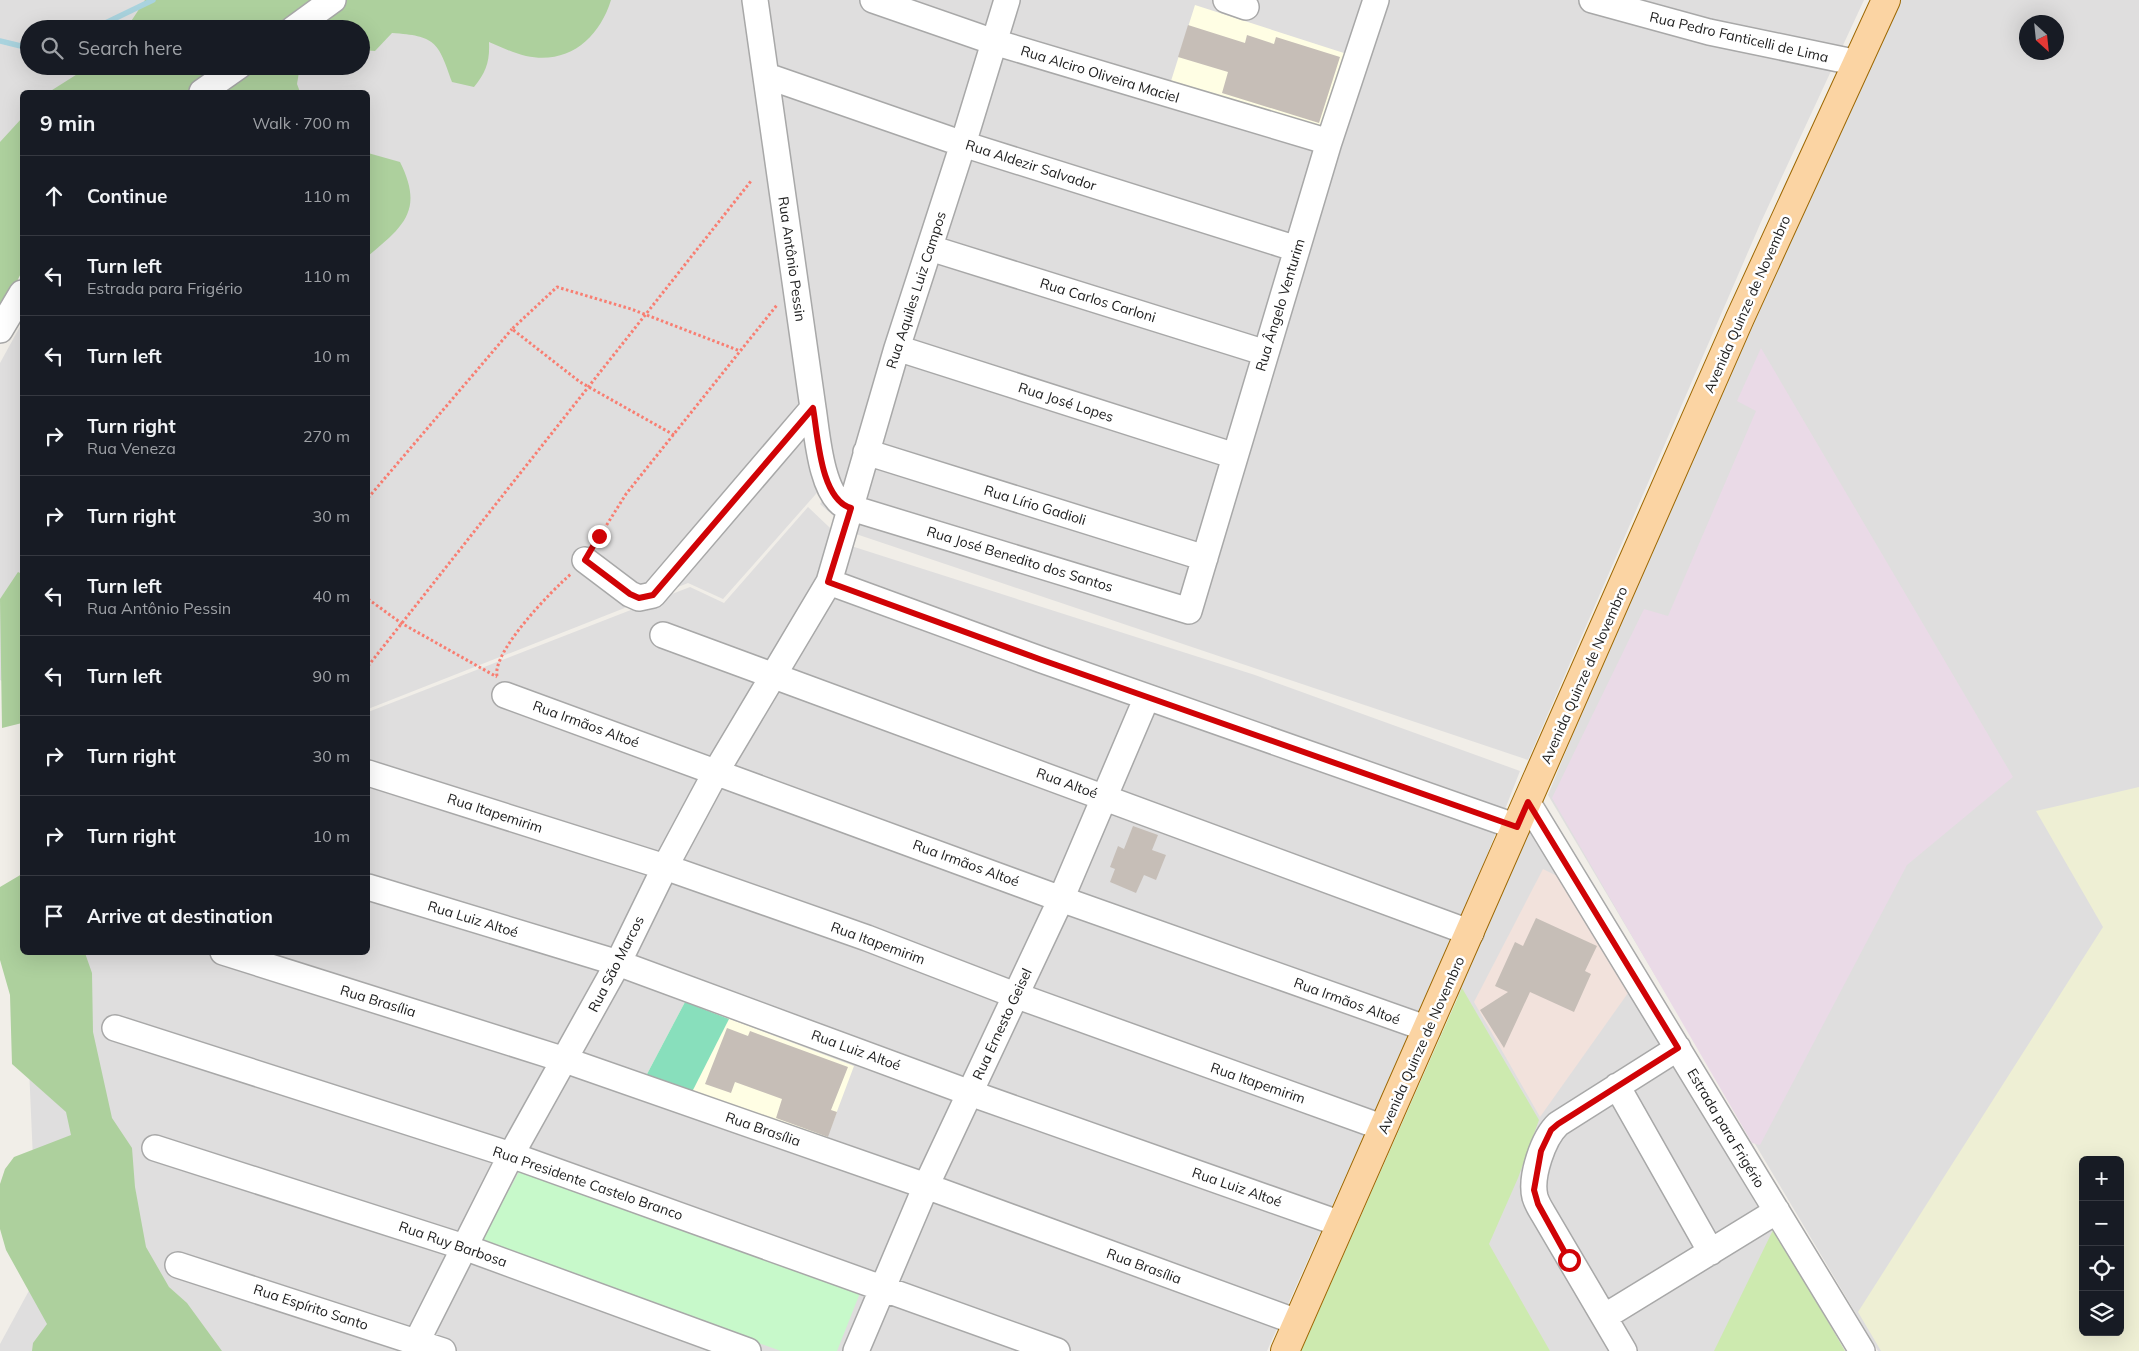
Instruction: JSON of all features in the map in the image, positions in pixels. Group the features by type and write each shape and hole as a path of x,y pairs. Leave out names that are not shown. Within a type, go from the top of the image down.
{"main road":[{"name":"Avenida Quinze de Novembro","path":"1285,1351 1523,815 1740,318 1886,0"}],"street":[{"path":"305,20 333,0"},
{"name":"Rua Antônio Pessin","path":"755,0 813,408 828,484 837,501 851,508"},
{"name":"Rua Alciro Oliveira Maciel","path":"873,0 994,42 1329,142"},
{"name":"Rua Aquiles Luiz Campos","path":"828,582 896,348 964,144 1007,0"},
{"name":"Rua Ângelo Venturim","path":"1189,611 1329,142 1376,0"},
{"name":"Rua Pedro Fanticelli de Lima","path":"1592,0 1718,34 1858,63"},
{"path":"205,90 226,75"},
{"name":"Rua Aldezir Salvador","path":"767,76 964,144 1297,249"},
{"name":"Rua Carlos Carloni","path":"930,248 1266,353"},
{"path":"0,330 20,296"},
{"name":"Rua José Lopes","path":"896,348 1235,456"},
{"path":"585,560 630,594 639,598 653,595 813,408"},
{"name":"Rua Lírio Gadioli","path":"866,452 1205,558"},
{"name":"Rua José Benedito dos Santos","path":"851,508 1189,611"},
{"path":"828,582 1147,697 1523,815"},
{"name":"Rua São Marcos","path":"414,1346 511,1155 618,963 665,867 717,770 828,582"},
{"name":"Rua Altoé","path":"663,635 1471,933"},
{"name":"Rua Irmãos Altoé","path":"501,686 717,770 1061,899 1428,1029"},
{"name":"Rua Ernesto Geisel","path":"856,1351 926,1186 1061,899 1147,697"},
{"name":"Rua Itapemirim","path":"370,774 665,867 867,938 1015,995 1384,1128"},
{"name":"Estrada para Frigério","path":"1523,815 1678,1048 1862,1351"},
{"name":"Rua Luiz Altoé","path":"370,888 618,963 970,1093 1341,1224"},
{"name":"Rua Brasília","path":"232,955 565,1060 926,1186 1297,1322"},
{"name":"Rua Presidente Castelo Branco","path":"115,1028 511,1155 1057,1351"},
{"path":"1624,1351 1538,1204 1534,1180 1541,1151 1551,1130 1569,1116 1678,1048"},
{"path":"1617,1086 1710,1252"},
{"name":"Rua Ruy Barbosa","path":"155,1148 464,1247 748,1351"},
{"path":"1604,1317 1776,1211"},
{"name":"Rua Espírito Santo","path":"178,1265 414,1346 443,1351"}],"path":[{"path":"370,663 751,181"},
{"path":"501,686 496,671 527,621 557,586 585,560 620,502 796,284"},
{"path":"370,496 512,329 558,287 645,314 740,351"},
{"path":"512,329 588,386 674,435"},
{"path":"370,601 401,624 501,686"}],"shaded area":[{"path":"0,0 307,0 279,20 20,20 20,75 195,75 170,90 20,90 20,267 0,299"},
{"path":"394,0 742,0 823,486 723,599 688,583 370,708 370,90 237,90 262,75 370,75 370,21"},
{"path":"754,0 1864,0 1761,222 1528,760 853,533 820,504 835,483"},
{"path":"1901,0 2139,0 2139,1000 1947,1351 1878,1351 1548,795 1710,400"},
{"path":"1195,5 1347,54 1323,129 1171,81"},
{"path":"20,327 20,690 0,680 0,363"},
{"path":"1761,348 2013,777 1907,865 1760,1145 1752,1143 1552,798 1644,609 1668,616 1756,411 1737,401"},
{"path":"808,507 848,545 1255,675 1520,771 1471,896 1267,1351 0,1351 0,1344 38,1274 24,955 370,955 370,711 690,587 724,603"},
{"path":"2139,787 2139,1351 1881,1351 1858,1312 2103,927 2036,811"},
{"path":"1532,829 1780,1244 1719,1351 1549,1351 1480,1236 1521,1114 1449,983"},
{"path":"1543,869 1563,879 1628,993 1540,1117 1474,1002"},
{"path":"685,1002 854,1066 827,1138 646,1076"}],"green space":[{"path":"145,0 611,0 599,26 580,46 568,53 555,57 541,58 526,56 489,42 489,55 486,66 482,77 474,87 452,82 438,49 433,43 418,36 392,33 375,51 370,51 370,20 132,20"},
{"path":"76,75 298,75 297,84 299,90 52,90"},
{"path":"20,120 20,275 0,317 0,142"},
{"path":"370,154 400,162 407,179 410,205 400,226 370,254"},
{"path":"18,572 20,573 20,724 2,728 0,599"},
{"path":"20,875 20,955 86,955 92,973 93,1032 112,1118 132,1148 135,1187 146,1247 169,1287 187,1303 222,1351 32,1351 33,1343 47,1324 6,1250 0,1229 0,1184 5,1169 14,1157 71,1135 66,1112 12,1064 10,995 0,960 0,887"},
{"path":"1462,988 1539,1120 1518,1178 1489,1244 1550,1351 1301,1351"},
{"path":"685,1002 729,1019 692,1092 646,1076"},
{"path":"520,1170 860,1293 837,1351 781,1351 479,1244"},
{"path":"1774,1228 1845,1351 1714,1351"}],"building":[{"path":"1188,25 1245,43 1247,35 1274,44 1276,37 1340,57 1319,123 1222,93 1228,72 1178,57"},
{"path":"1133,826 1158,835 1152,850 1166,855 1156,880 1144,875 1136,893 1110,882 1115,869 1110,867 1118,846 1124,849"},
{"path":"1536,918 1597,946 1585,971 1591,974 1574,1012 1530,992 1504,1048 1480,1010 1508,992 1495,986 1515,942 1523,946"},
{"path":"727,1028 748,1036 750,1031 848,1067 831,1110 837,1112 828,1137 776,1118 782,1099 735,1082 731,1093 705,1084"}],"waterway":[{"path":"112,20 153,0"},
{"path":"0,41 20,46"}],"route":[{"path":"599,536 585,560 630,594 639,598 653,595 658,592 813,408 828,484 837,501 851,508 828,582 1042,660 1517,827 1528,802 1678,1048 1569,1116 1551,1130 1546,1138 1534,1180 1535,1198 1569,1260"}]}
